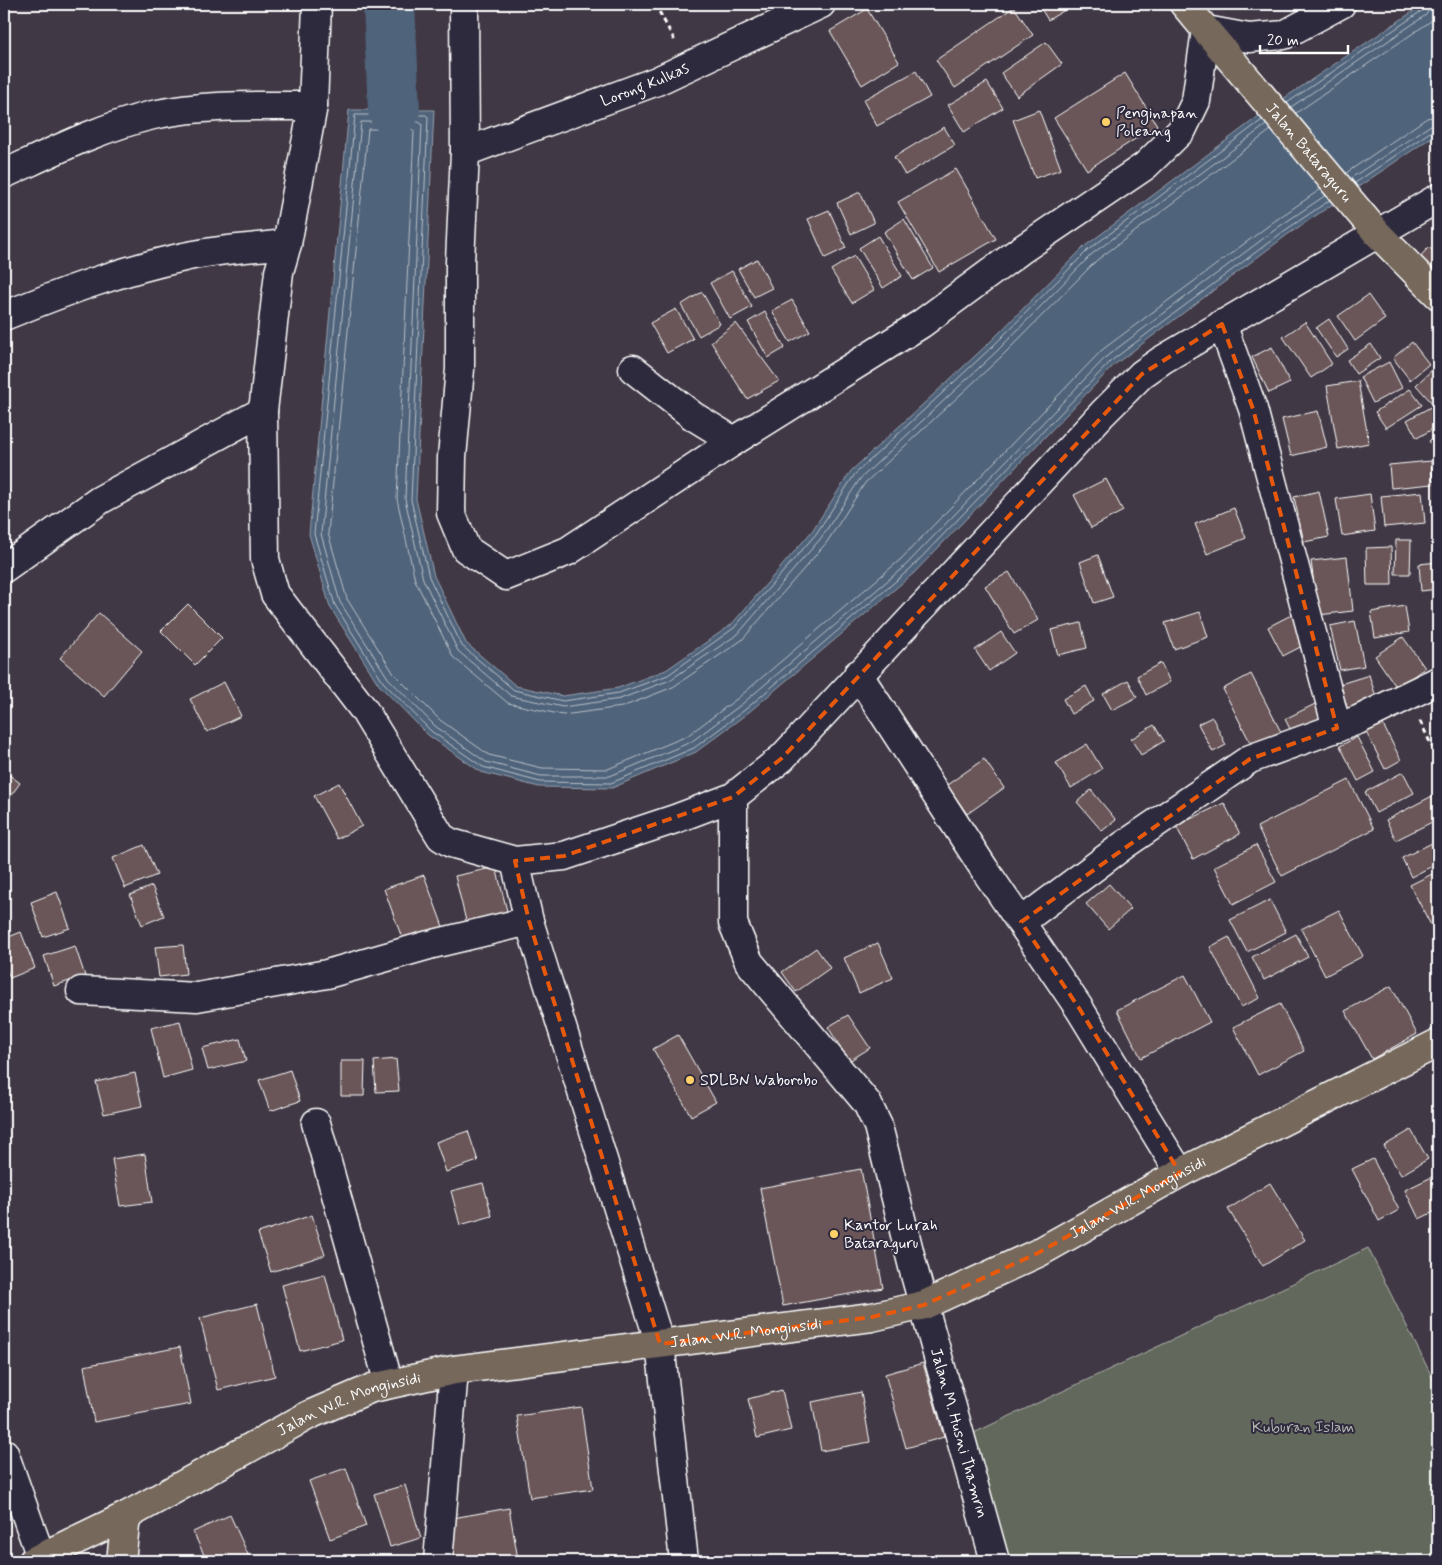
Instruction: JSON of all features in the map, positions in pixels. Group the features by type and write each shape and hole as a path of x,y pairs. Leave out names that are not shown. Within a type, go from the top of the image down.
{"main road":[{"name":"Jalan Bataraguru","path":"1184,4 1358,208 1377,233 1438,296"},
{"name":"Jalan W.R. Monginsidi","path":"37,1559 126,1516 309,1416 353,1395 388,1384 454,1370 872,1317 924,1305 1038,1253 1180,1173 1438,1043"},
{"path":"121,1561 126,1516"}],"street":[{"path":"317,4 313,106 286,244 278,272 263,411 264,559 275,594 364,710 441,837 451,842 515,861 564,856 675,819 733,797 782,758 858,674 1103,413 1142,374 1222,324 1438,198"},
{"path":"464,4 465,152 460,262 460,369 452,457 451,513 466,549 506,576 568,551 734,440 921,324 1021,250 1145,166 1182,130 1196,101 1206,30 1249,38 1284,35 1341,4"},
{"name":"Lorong Kulkas","path":"465,152 657,81 821,4"},
{"path":"4,174 89,135 154,115 232,106 313,106"},
{"path":"4,316 77,286 125,271 187,256 286,244"},
{"path":"1222,324 1253,409 1337,728"},
{"path":"633,368 693,416 734,440"},
{"path":"4,568 100,500 263,411"},
{"path":"858,674 985,870 1079,1008 1180,1173"},
{"path":"1021,922 1124,845 1250,759 1337,728 1438,681"},
{"name":"Jalan M. Husni Thamrin","path":"733,797 733,924 735,932 749,962 872,1111 878,1126 924,1305 995,1561"},
{"path":"515,861 529,921 660,1344 684,1561"},
{"path":"81,991 197,997 327,974 429,945 529,921"},
{"path":"316,1123 388,1384"},
{"path":"438,1561 454,1370"},
{"path":"4,1453 37,1559"}],"path":[{"path":"655,4 688,66"},
{"path":"1408,696 1438,759"}],"highlighted area":[{"path":"1222,324 1253,409 1337,728 1250,759 1021,922 1079,1008 1180,1173 1038,1253 924,1305 872,1317 660,1344 529,921 515,861 564,856 733,797 782,758 1142,374"}],"green space":[{"name":"Kuburan Islam","path":"1368,1248 1438,1389 1438,1561 1004,1561 963,1438"}],"water":[{"path":"1424,4 1438,4 1438,133 1287,235 1114,365 914,573 749,712 696,752 612,788 539,787 481,772 428,735 379,685 330,607 309,534 349,110 434,110 416,499 434,576 466,643 516,686 563,696 618,688 666,670 731,625 812,531 851,471 989,343 1085,246 1271,107"}],"building":[{"path":"1038,4 1075,4 1048,20"},
{"path":"1014,7 1033,35 955,88 936,60"},
{"path":"867,9 899,62 862,85 830,31"},
{"path":"1046,42 1062,64 1017,96 1001,73"},
{"path":"916,71 930,97 877,126 863,100"},
{"name":"Penginapan Poleang","path":"1125,73 1157,125 1087,170 1054,118"},
{"path":"987,82 1003,108 964,132 948,105"},
{"path":"1039,110 1061,169 1035,178 1013,120"},
{"path":"944,127 955,145 905,175 894,157"},
{"path":"956,169 996,239 939,272 898,202"},
{"path":"860,192 874,223 851,234 837,203"},
{"path":"829,210 846,248 825,258 808,219"},
{"path":"904,219 933,268 913,280 884,232"},
{"path":"878,236 902,276 883,288 859,248"},
{"path":"1429,247 1438,256 1438,282 1413,264"},
{"path":"854,256 874,290 852,303 831,270"},
{"path":"757,259 772,288 754,297 738,269"},
{"path":"732,271 752,307 730,319 710,283"},
{"path":"702,292 720,324 699,336 681,305"},
{"path":"1368,295 1385,319 1355,341 1338,316"},
{"path":"792,300 810,331 790,342 772,311"},
{"path":"676,309 693,339 667,353 650,323"},
{"path":"765,312 785,348 768,358 748,322"},
{"path":"1329,319 1348,349 1336,357 1316,328"},
{"path":"1305,322 1332,364 1311,378 1283,337"},
{"path":"736,323 779,381 747,399 711,342"},
{"path":"1412,342 1429,364 1410,380 1393,358"},
{"path":"1371,344 1380,358 1356,374 1347,360"},
{"path":"1272,347 1290,383 1269,393 1252,357"},
{"path":"1389,362 1402,388 1373,403 1360,377"},
{"path":"1433,369 1438,374 1438,397 1432,403 1416,385"},
{"path":"1358,381 1369,443 1338,449 1327,386"},
{"path":"1410,389 1422,405 1386,428 1375,412"},
{"path":"1438,403 1438,426 1417,438 1407,420"},
{"path":"1318,411 1327,447 1291,456 1282,419"},
{"path":"1438,434 1438,454 1429,441"},
{"path":"1431,461 1433,484 1391,488 1389,465"},
{"path":"1106,479 1123,511 1091,528 1074,495"},
{"path":"1319,491 1329,537 1304,542 1294,497"},
{"path":"1422,492 1425,523 1384,527 1381,496"},
{"path":"1370,494 1375,531 1342,536 1336,499"},
{"path":"1234,508 1246,538 1207,554 1195,524"},
{"path":"1396,540 1411,540 1410,574 1395,574"},
{"path":"1391,547 1392,585 1367,585 1366,548"},
{"path":"1098,555 1113,597 1094,603 1080,562"},
{"path":"1347,557 1353,611 1318,615 1311,561"},
{"path":"1438,562 1438,589 1421,591 1419,564"},
{"path":"1009,572 1038,620 1014,634 985,586"},
{"path":"188,604 222,638 195,665 161,631"},
{"path":"1405,606 1409,632 1375,638 1371,612"},
{"path":"1200,612 1208,637 1174,649 1165,623"},
{"path":"99,613 142,651 104,696 60,658"},
{"path":"1293,614 1308,643 1283,656 1268,627"},
{"path":"1355,621 1364,666 1340,670 1330,626"},
{"path":"1081,623 1087,648 1058,655 1051,630"},
{"path":"1001,632 1015,653 989,671 975,650"},
{"path":"1403,637 1425,668 1397,688 1375,656"},
{"path":"1161,663 1170,682 1146,695 1137,676"},
{"path":"1251,674 1281,732 1252,746 1223,689"},
{"path":"1369,675 1378,703 1346,714 1337,685"},
{"path":"1128,680 1137,697 1112,710 1103,694"},
{"path":"224,682 241,716 207,732 190,699"},
{"path":"1086,686 1094,701 1071,714 1063,699"},
{"path":"1315,704 1323,720 1293,735 1285,719"},
{"path":"1212,717 1226,745 1213,752 1198,724"},
{"path":"1382,723 1401,760 1385,769 1366,732"},
{"path":"1154,725 1164,741 1141,755 1131,739"},
{"path":"1357,737 1375,772 1358,781 1340,746"},
{"path":"1087,744 1102,769 1071,788 1056,763"},
{"path":"984,759 1004,788 967,814 947,785"},
{"path":"4,771 20,783 4,805"},
{"path":"1403,772 1414,793 1376,813 1365,792"},
{"path":"1349,780 1374,829 1282,876 1257,827"},
{"path":"339,783 362,826 337,839 314,796"},
{"path":"1091,790 1116,820 1102,831 1077,802"},
{"path":"1438,793 1438,819 1396,840 1386,820"},
{"path":"1224,803 1240,834 1193,859 1176,826"},
{"path":"1438,840 1438,863 1411,877 1402,858"},
{"path":"144,845 157,875 125,888 113,858"},
{"path":"1256,845 1276,882 1233,904 1214,867"},
{"path":"496,867 508,915 467,925 455,876"},
{"path":"1438,871 1438,929 1434,931 1410,885"},
{"path":"424,875 445,932 405,946 384,889"},
{"path":"1109,884 1131,909 1108,929 1086,904"},
{"path":"152,886 164,916 142,925 130,895"},
{"path":"57,892 70,928 43,937 31,902"},
{"path":"1270,900 1286,932 1247,952 1230,920"},
{"path":"1339,910 1363,956 1325,976 1301,929"},
{"path":"21,932 35,968 10,978 4,963 4,939"},
{"path":"1296,934 1308,957 1264,980 1252,957"},
{"path":"1229,937 1260,998 1241,1007 1210,947"},
{"path":"878,943 893,978 859,993 844,958"},
{"path":"183,945 186,974 159,977 155,947"},
{"path":"75,946 85,976 54,986 44,956"},
{"path":"816,948 830,968 796,992 782,972"},
{"path":"1185,975 1210,1022 1141,1058 1117,1010"},
{"path":"1391,986 1417,1034 1372,1059 1345,1011"},
{"path":"1280,1004 1304,1051 1258,1075 1233,1027"},
{"path":"848,1015 870,1048 849,1061 828,1027"},
{"path":"180,1021 192,1070 163,1078 151,1028"},
{"path":"678,1035 716,1102 691,1116 653,1049"},
{"path":"240,1039 246,1061 208,1070 202,1048"},
{"path":"396,1059 399,1091 376,1092 374,1061"},
{"path":"341,1061 365,1061 364,1096 341,1096"},
{"path":"290,1070 300,1101 270,1111 259,1080"},
{"path":"135,1073 142,1106 104,1114 96,1082"},
{"path":"1411,1130 1428,1159 1401,1175 1384,1146"},
{"path":"468,1131 478,1161 446,1172 436,1142"},
{"path":"145,1154 152,1202 120,1206 112,1159"},
{"path":"1373,1159 1399,1210 1379,1221 1352,1169"},
{"path":"861,1169 883,1288 783,1306 760,1188"},
{"path":"1438,1174 1438,1210 1419,1219 1405,1190"},
{"path":"483,1183 492,1216 460,1225 451,1191"},
{"path":"1270,1183 1305,1240 1263,1266 1228,1209"},
{"path":"312,1215 325,1255 271,1272 258,1233"},
{"path":"325,1274 342,1340 300,1351 282,1285"},
{"path":"257,1304 275,1376 218,1390 200,1318"},
{"path":"180,1347 191,1404 94,1422 84,1366"},
{"path":"923,1363 944,1437 906,1448 885,1374"},
{"path":"782,1390 791,1430 757,1438 748,1399"},
{"path":"861,1392 870,1442 821,1451 812,1402"},
{"path":"581,1407 593,1489 530,1498 517,1416"},
{"path":"346,1468 366,1526 330,1539 309,1481"},
{"path":"405,1485 421,1538 390,1547 374,1494"},
{"path":"509,1508 518,1559 503,1561 455,1561 447,1519"},
{"path":"230,1515 251,1561 207,1561 193,1532"}],"waterway":[{"path":"389,4 394,110"}],"place":[{"name":"Penginapan Poleang","path":"1106,122"},
{"name":"SDLBN Waborobo","path":"690,1080"},
{"name":"Kantor Lurah Bataraguru","path":"834,1234"}]}
